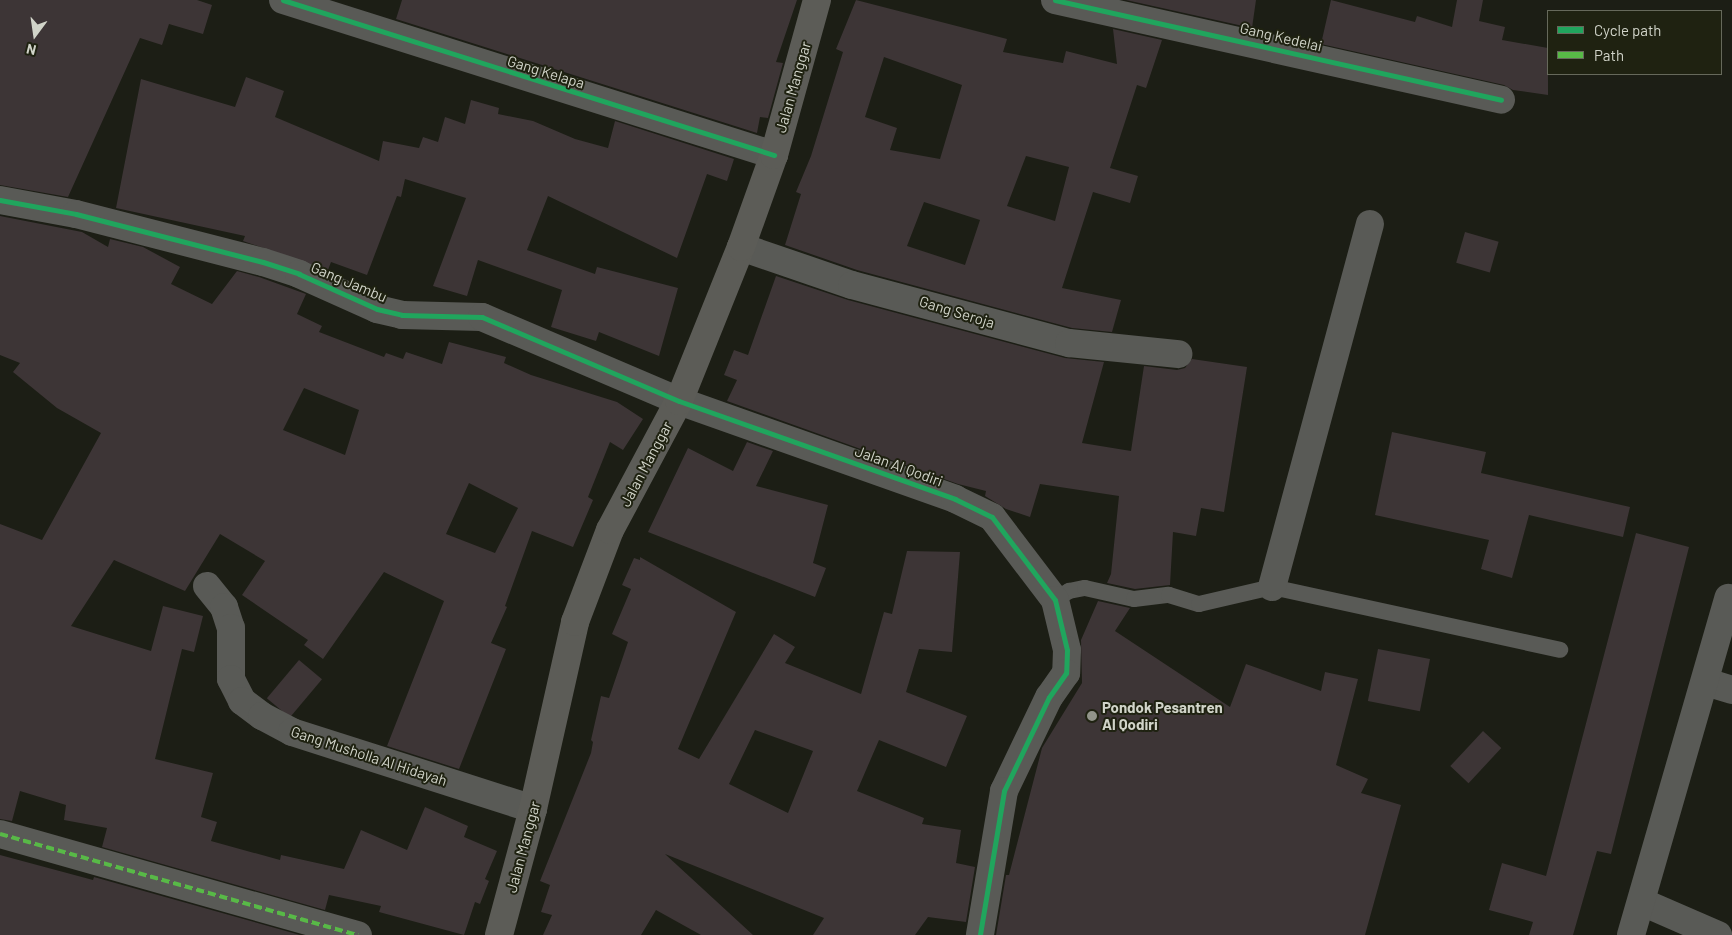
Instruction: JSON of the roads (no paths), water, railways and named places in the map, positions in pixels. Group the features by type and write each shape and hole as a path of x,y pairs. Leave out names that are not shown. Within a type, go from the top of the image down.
{"main road":[{"name":"Jalan Manggar","path":"500,935 533,810 575,622 610,530 680,401 741,247 774,155 817,0"}],"street":[{"name":"Gang Kelapa","path":"282,0 774,155"},
{"name":"Gang Kedelai","path":"1055,0 1500,100"},
{"name":"Gang Jambu","path":"0,200 76,214 263,262 299,274 377,309 402,315 482,317 680,401"},
{"path":"1272,587 1370,224"},
{"name":"Gang Seroja","path":"741,247 852,285 1069,344 1178,354"},
{"name":"Jalan Al Qodiri","path":"680,401 955,499 992,517 1058,609"},
{"name":"Gang Musholla Al Hidayah","path":"207,586 224,607 231,628 231,679 242,701 262,716 292,732 533,810"},
{"path":"1631,935 1706,682 1728,598"},
{"path":"980,935 1004,791 1049,697 1066,673 1067,650 1058,609"},
{"path":"1706,682 1732,690"},
{"path":"0,834 358,935"},
{"path":"1642,902 1718,935"}],"lane":[{"path":"1058,609 1069,591 1085,588 1134,598 1169,595 1199,604 1272,587 1560,650"}],"place":[{"name":"Pondok Pesantren Al Qodiri","path":"1092,716"}]}
